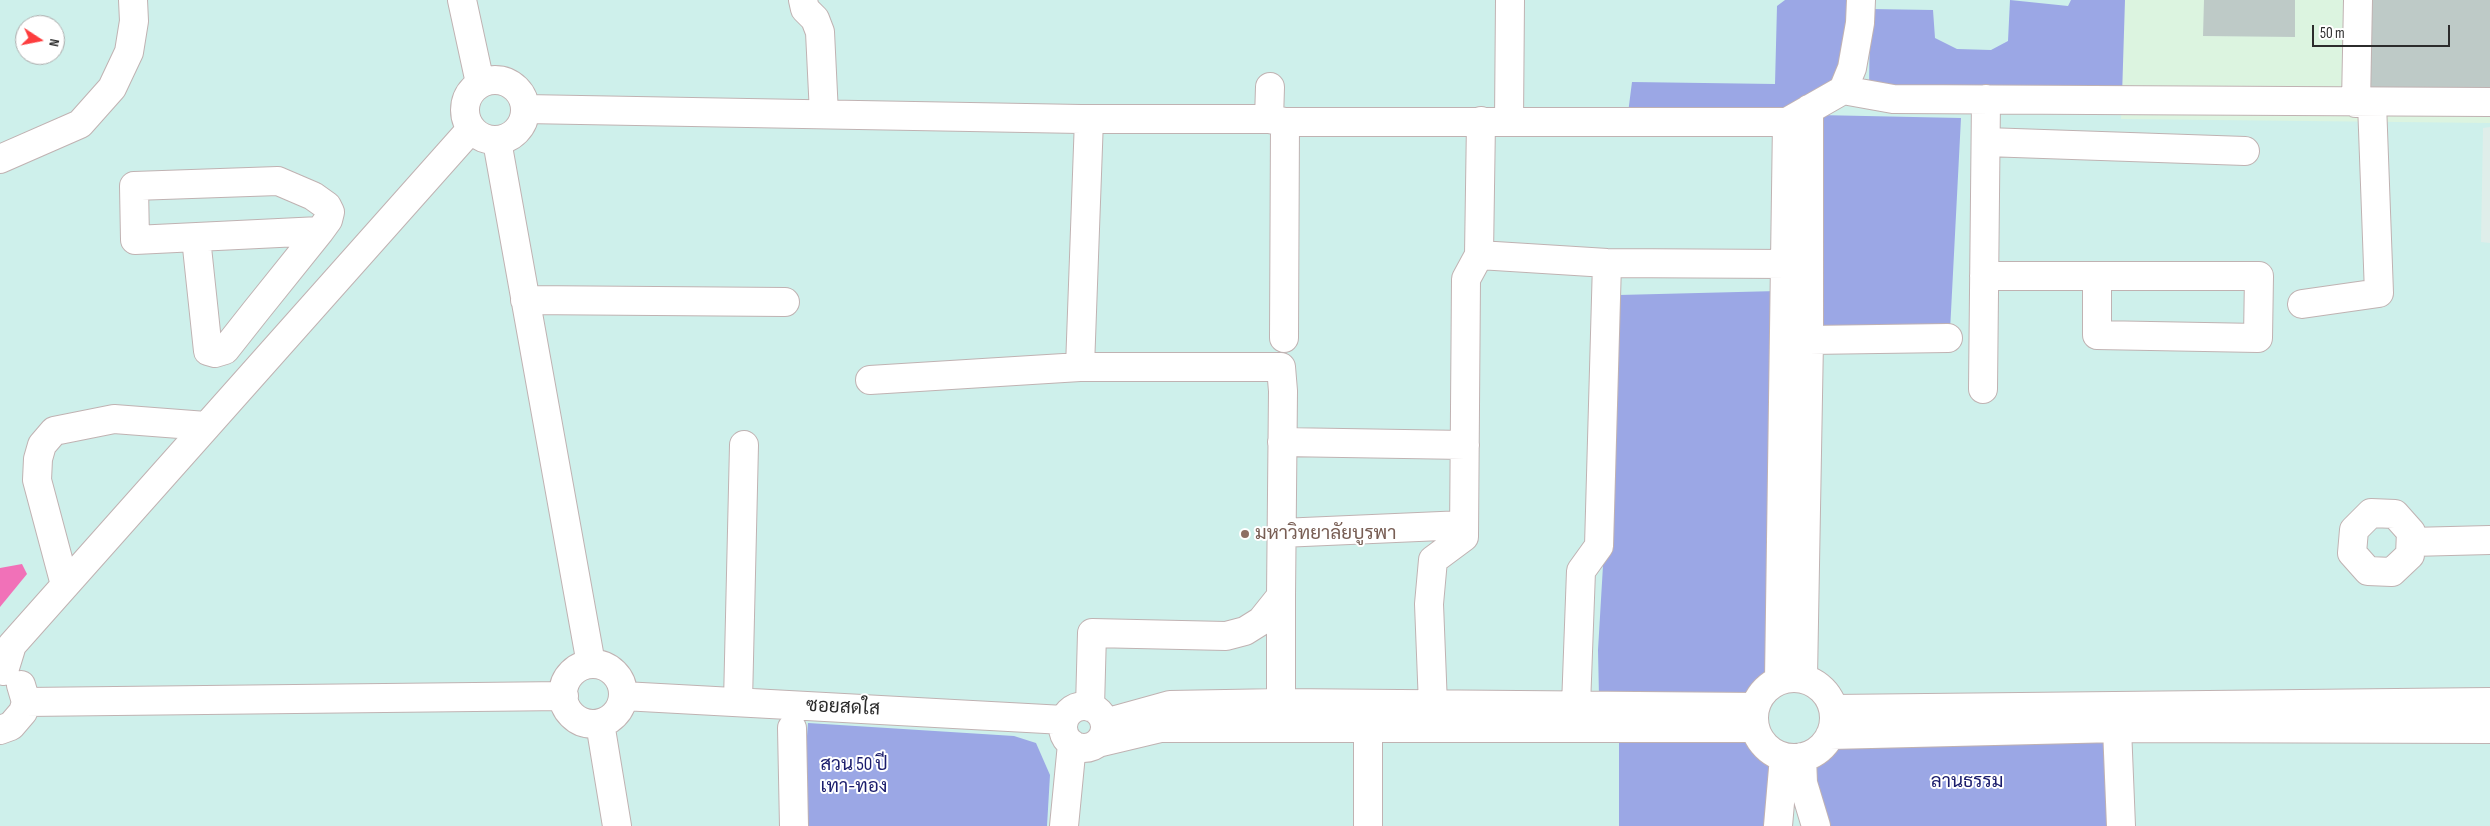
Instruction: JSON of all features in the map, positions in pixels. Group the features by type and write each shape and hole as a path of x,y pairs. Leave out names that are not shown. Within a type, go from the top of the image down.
{"street":[{"path":"0,159 80,124 112,88 129,52 134,21 133,0"},
{"path":"462,0 480,83"},
{"path":"803,0 805,9 815,18 820,32 824,114"},
{"path":"1509,122 1510,0"},
{"path":"525,108 1089,119 1509,122 1798,116 1843,90 1852,68 1860,23 1861,0"},
{"path":"2302,304 2379,293 2358,0"},
{"path":"497,80 507,82 517,89 525,108 521,126 514,134 497,141 484,139 471,129 464,114 465,103 471,90 480,83 497,80"},
{"path":"1270,87 1277,120 1284,338"},
{"path":"1843,90 1893,99 2364,103 2490,102"},
{"path":"1983,389 1986,99"},
{"path":"1791,679 1787,264 1798,116"},
{"path":"1791,679 1809,340 1798,116"},
{"path":"1080,368 1089,119"},
{"path":"1433,705 1429,604 1433,560 1464,537 1466,279 1479,255 1481,121"},
{"path":"0,730 18,721 26,702 25,692 20,683 13,676 2,671 12,645 471,129"},
{"path":"497,141 591,664"},
{"path":"1986,142 2245,150"},
{"path":"196,238 208,351 215,353 225,350 320,231 328,220 330,212 327,206 313,196 278,181 134,186 136,240 320,231"},
{"path":"1479,255 1607,263 1787,264"},
{"path":"1576,706 1581,571 1598,546 1607,263"},
{"path":"1984,276 2097,276 2259,276 2258,338 2096,336 2097,276"},
{"path":"526,300 785,302"},
{"path":"255,312 284,338"},
{"path":"1809,340 1948,338"},
{"path":"870,380 1080,368 1281,367 1281,703"},
{"path":"65,585 38,480 38,459 42,445 54,432 114,419 206,426"},
{"path":"1282,442 1465,445"},
{"path":"738,702 744,445"},
{"path":"1280,533 1464,526"},
{"path":"2411,542 2490,540"},
{"path":"1064,826 1086,727 1092,633 1226,636 1245,631 1260,621 1281,596"},
{"path":"591,664 610,669 618,677 623,696 619,708 613,717 600,723 590,724 576,718 565,702 564,696 566,682 572,672 591,664"},
{"path":"1791,679 1822,689 1832,722 1823,745 1813,753 1793,757 1765,745 1755,717 1768,687 1791,679"},
{"path":"26,702 564,696"},
{"name":"ซอยสดใส","path":"623,696 738,702 1086,727"},
{"path":"1832,722 2490,702"},
{"path":"1086,727 1170,704 1281,703 1576,706 1755,717"},
{"path":"1086,727 1368,728 1755,717"},
{"path":"1832,722 2117,728 2490,729"},
{"path":"600,723 617,826"},
{"path":"792,728 794,826"},
{"path":"1368,728 1368,826"},
{"path":"2117,728 2121,826"},
{"path":"1778,826 1793,757"},
{"path":"1793,757 1816,826"}],"shaded area":[{"name":"มหาวิทยาลัยบูรพา","path":"0,0 2490,0 2490,127 2483,128 2481,242 2490,243 2490,826 0,826"},
{"path":"2123,0 2490,0 2490,123 2121,119"},
{"path":"22,564 27,574 0,607 0,568"}],"green space":[{"path":"1785,0 1852,0 1852,68 1793,119 1627,121 1632,82 1775,84 1777,6"},
{"path":"2010,0 2068,6 2071,0 2125,0 2122,96 1869,91 1870,9 1933,10 1935,38 1957,49 1991,50 2008,41"},
{"path":"1818,115 1961,118 1950,331 1814,334"},
{"path":"1778,291 1779,680 1759,697 1599,697 1598,650 1619,295"},
{"name":"สวน 50 ปี เทา-ทอง","path":"808,723 1014,736 1036,743 1050,775 1047,826 800,826"},
{"path":"1619,728 1747,728 1777,759 1774,826 1619,826"},
{"name":"ลานธรรม","path":"2118,737 2121,826 1824,826 1815,806 1815,771 1824,759 1847,738"}],"building":[{"path":"2204,0 2295,0 2295,37 2203,36"},
{"path":"2365,0 2490,0 2490,93 2364,91"}],"place":[{"name":"มหาวิทยาลัยบูรพา","path":"1245,534"}]}
